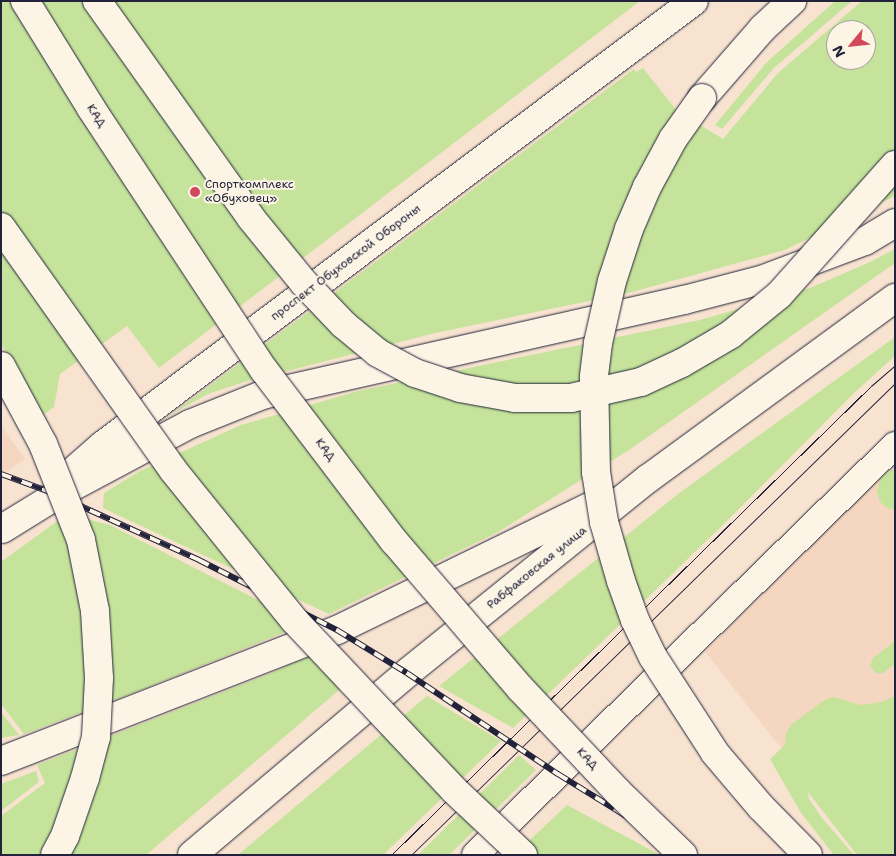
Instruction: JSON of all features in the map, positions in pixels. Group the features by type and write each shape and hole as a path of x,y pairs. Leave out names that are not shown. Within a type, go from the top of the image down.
{"main road":[{"name":"КАД","path":"25,1 91,108 264,370 394,540 521,689 617,791 683,855"},
{"path":"97,1 251,218 304,283 343,324 378,353 415,373 460,388 515,398 571,398 642,382 682,363 730,335 779,294 895,165"},
{"name":"проспект Обуховской Обороны","path":"2,529 50,492 103,445 694,1"},
{"path":"792,1 763,28 702,98 673,139 647,187 629,229 612,281 598,343 594,377 596,472 604,522 621,581 635,620 653,657 715,752 761,807 808,855"},
{"path":"2,529 57,495 190,424 262,395 459,349 684,300 761,280 865,242 895,224"},
{"path":"1,228 173,470 294,620 454,790 523,855"},
{"name":"Рабфаковская улица","path":"192,855 399,679 649,478 895,298"},
{"path":"1,366 43,444 82,540 95,611 99,678 96,737 85,778 65,836 55,855"},
{"path":"1,761 337,630 649,478"}],"street":[{"path":"475,855 895,445"}],"shaded area":[{"path":"1,425 25,459 1,476"},
{"path":"895,465 895,855 860,847 705,652 851,502"}],"green space":[{"name":"Спорткомплекс «Обуховец»","path":"1,1 640,1 159,368 127,326 60,374 54,407 43,415 1,344"},
{"path":"835,1 852,1 830,20 826,20 826,23 774,68 722,129 715,125 766,63"},
{"path":"862,1 895,1 895,196 785,250 628,293 435,333 244,382 208,394 172,414 634,69 636,72 643,68 677,111 723,139 778,73 826,32 826,70 876,70 876,20 840,20"},
{"path":"895,249 895,263 632,448 498,532 329,614 103,508 104,493 140,471 241,425 358,391 700,320 810,288"},
{"path":"895,337 895,356 853,394 729,519 513,728 439,686 678,494"},
{"path":"895,470 895,510 889,509 880,502 877,491 880,479 889,471"},
{"path":"67,514 110,525 305,624 138,691 24,734 1,704 1,562"},
{"path":"895,641 895,664 883,673 876,673 870,666 873,658"},
{"path":"331,646 359,673 146,855 1,855 1,816 45,783 37,765 269,674"},
{"path":"427,696 501,741 383,855 238,855"},
{"path":"895,696 895,855 857,855 808,792 809,799 822,818 854,855 834,855 801,813 770,759 785,745 786,733 792,724 826,699 834,697 860,705 881,702"},
{"path":"1,712 19,735 1,738"},
{"path":"519,755 536,770 449,855 418,855"},
{"path":"36,771 39,782 1,811 1,784"},
{"path":"567,805 660,855 514,855"}],"tram line":[{"path":"391,855 871,386 895,365"},
{"path":"411,855 895,383"}],"railway":[{"path":"1,474 50,492 199,560 337,630 407,673 558,774 689,855"}],"place":[{"name":"Спорткомплекс «Обуховец»","path":"195,192"}]}
